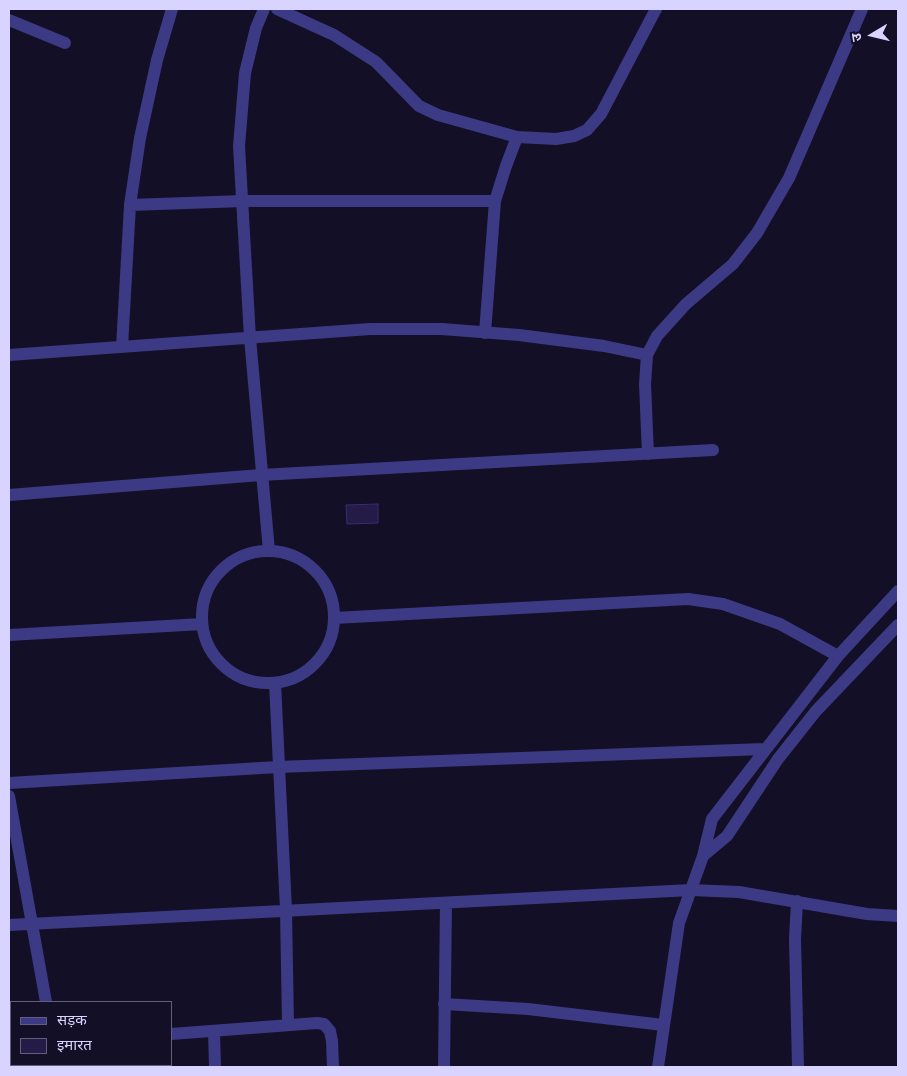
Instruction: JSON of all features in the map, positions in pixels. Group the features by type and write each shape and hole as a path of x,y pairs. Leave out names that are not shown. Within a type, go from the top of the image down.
{"street":[{"path":"122,347 130,205 140,138 157,60 172,9"},
{"path":"264,9 256,28 245,73 240,146 250,338 269,551"},
{"path":"277,9 334,35 376,62 419,106 438,115 517,137 556,139 574,136 587,130 601,114 656,9"},
{"path":"648,454 645,384 647,355 656,336 686,304 733,264 757,233 789,178 862,9"},
{"path":"9,20 64,43"},
{"path":"485,333 495,201 517,137"},
{"path":"130,205 243,201 495,201"},
{"path":"9,355 370,328 442,329 485,333 596,345 647,355"},
{"path":"9,495 261,474 713,450"},
{"path":"269,551 290,554 308,564 322,579 331,598 334,618 331,637 322,654 310,668 293,678 275,683 254,682 235,674 219,661 208,644 202,624 204,602 213,581 228,564 247,554 269,551"},
{"path":"658,1067 679,923 703,856 712,819 764,749 838,656 898,591"},
{"path":"334,618 688,599 723,604 780,624 838,656"},
{"path":"9,635 202,624"},
{"path":"703,856 727,836 778,759 816,711 898,624"},
{"path":"275,683 286,910 288,1024"},
{"path":"9,782 278,767 764,749"},
{"path":"9,796 46,1001"},
{"path":"9,925 691,890 739,892 868,914 898,916"},
{"path":"797,901 795,939 798,1067"},
{"path":"444,1067 446,904"},
{"path":"444,1004 528,1009 663,1025"},
{"path":"172,1034 288,1024 324,1024 330,1031 333,1067"},
{"path":"214,1031 215,1067"}],"building":[{"path":"378,504 378,523 347,524 346,505"}]}
